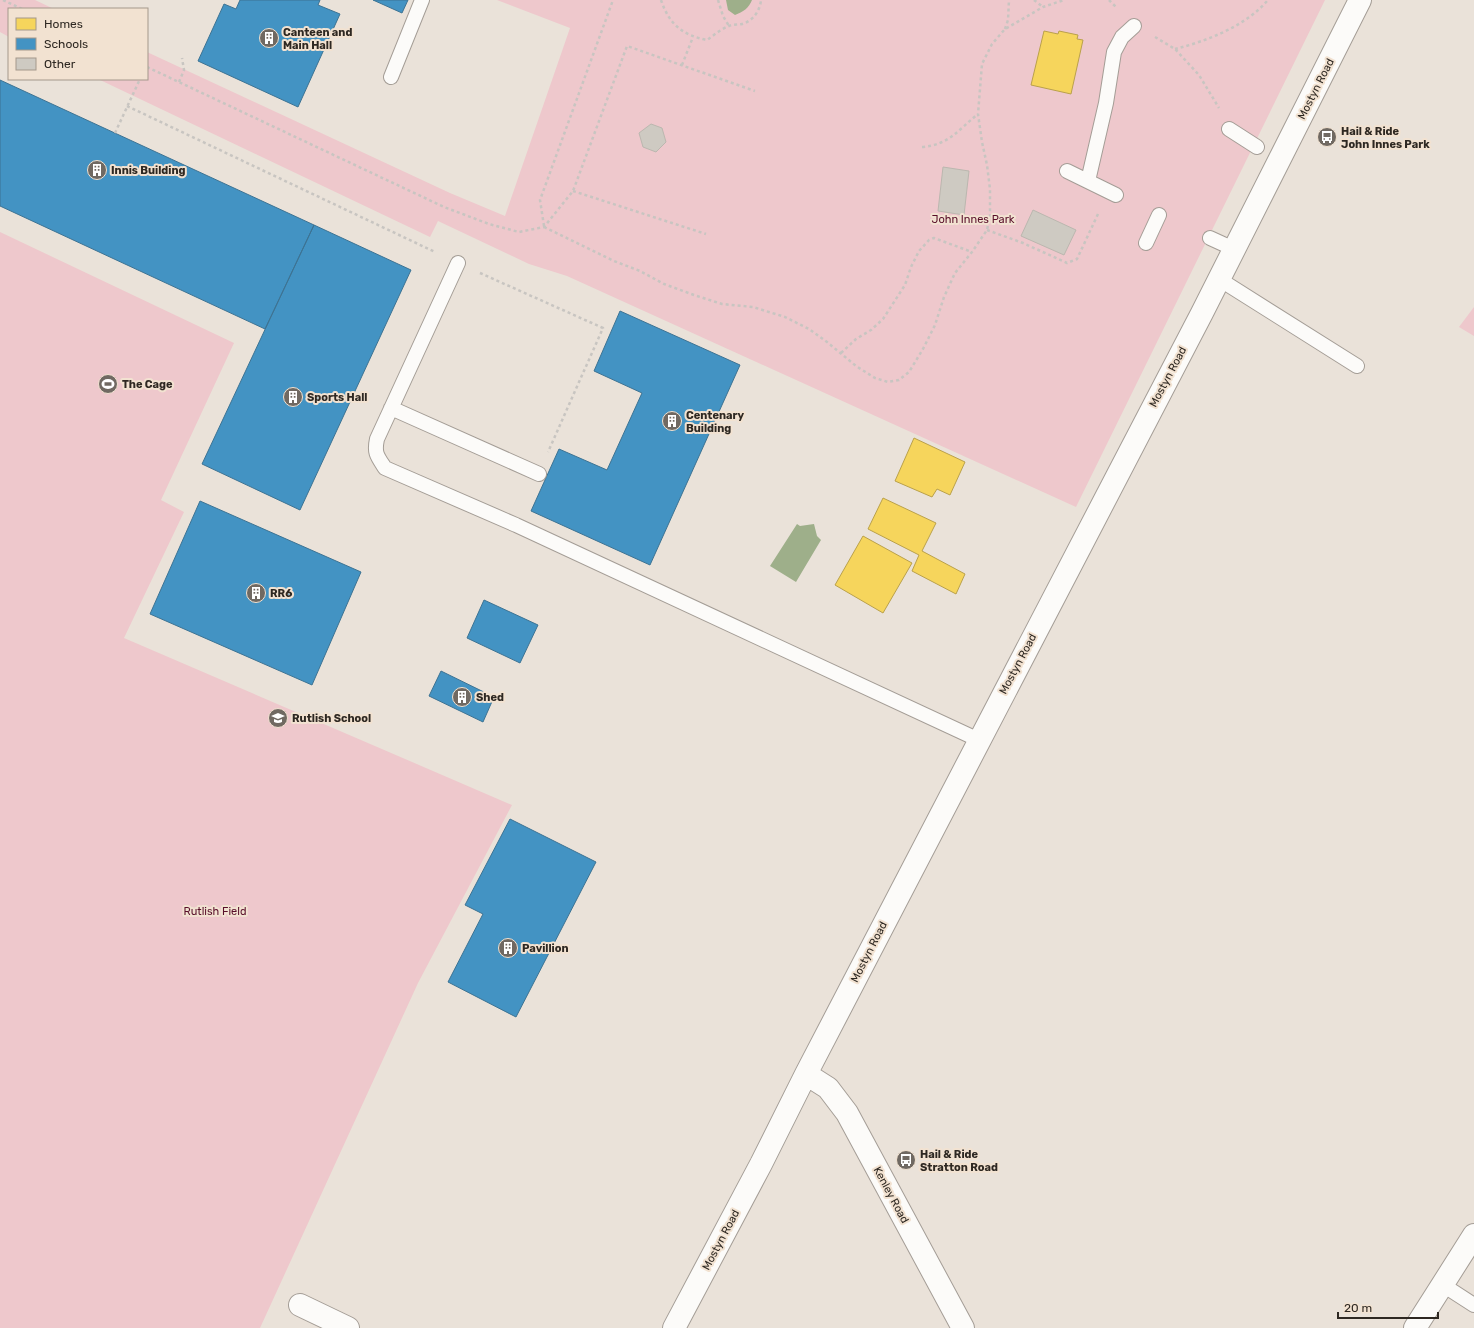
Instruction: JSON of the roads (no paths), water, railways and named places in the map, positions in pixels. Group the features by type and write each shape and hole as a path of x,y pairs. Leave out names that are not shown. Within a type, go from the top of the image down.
{"street":[{"name":"Mostyn Road","path":"674,1328 761,1164 806,1074 1219,279 1360,0"},
{"name":"Kenley Road","path":"806,1074 828,1088 847,1113 963,1328"},
{"path":"1415,1328 1474,1235"},
{"path":"300,1305 348,1328"}],"lane":[{"path":"391,77 422,0"},
{"path":"1088,181 1106,103 1114,52 1122,37 1134,26"},
{"path":"1230,129 1258,147"},
{"path":"1067,171 1112,193"},
{"path":"1146,243 1159,215"},
{"path":"1210,238 1234,249"},
{"path":"458,263 376,439 374,450 385,468 516,526 979,740"},
{"path":"1219,279 1356,366"},
{"path":"391,408 539,474"},
{"path":"1443,1285 1474,1304"}],"place":[{"name":"Canteen and Main Hall","path":"269,38"},
{"name":"Hail & Ride John Innes Park","path":"1327,137"},
{"name":"Innis Building","path":"97,170"},
{"name":"The Cage","path":"108,384"},
{"name":"Sports Hall","path":"293,397"},
{"name":"Centenary Building","path":"672,421"},
{"name":"RR6","path":"256,593"},
{"name":"Shed","path":"462,697"},
{"name":"Rutlish School","path":"278,718"},
{"name":"Pavillion","path":"508,948"},
{"name":"Hail & Ride Stratton Road","path":"906,1160"}],"park label":[{"name":"John Innes Park","path":"973,219"},
{"name":"Rutlish Field","path":"215,911"}]}
